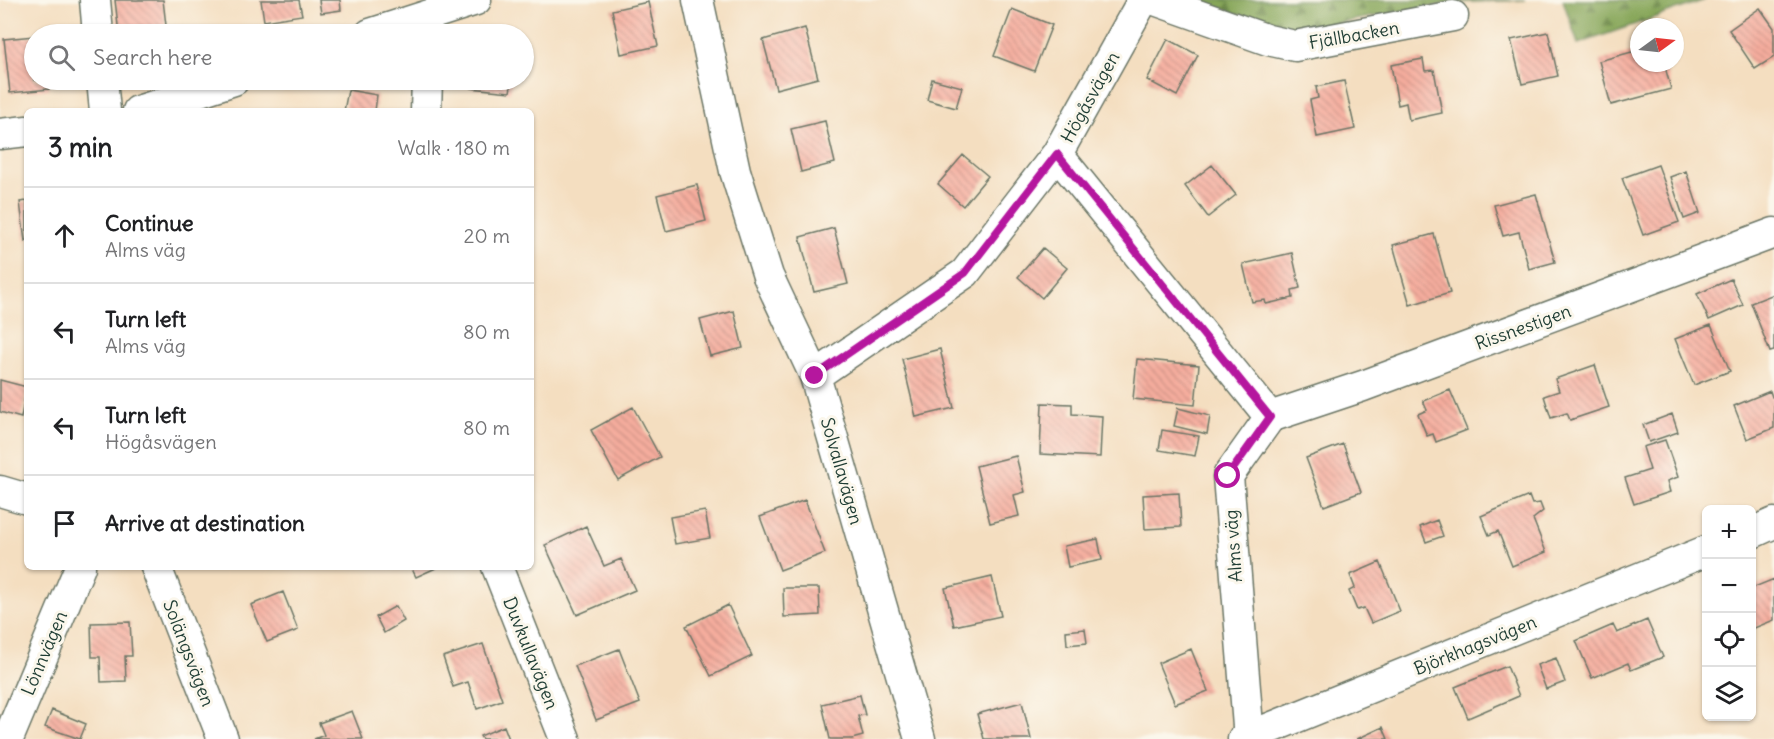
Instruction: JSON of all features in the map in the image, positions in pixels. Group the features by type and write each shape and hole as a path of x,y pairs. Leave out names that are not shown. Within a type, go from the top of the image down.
{"street":[{"path":"95,0 97,24"},
{"path":"404,24 476,0"},
{"name":"Solvallavägen","path":"698,0 735,171 768,276 815,376 920,739"},
{"name":"Högåsvägen","path":"815,376 965,273 1057,154 1143,0"},
{"name":"Fjällbacken","path":"1155,0 1268,40 1295,46 1453,16"},
{"path":"103,90 105,108"},
{"path":"147,108 203,90"},
{"path":"426,108 427,90"},
{"path":"0,134 24,131"},
{"path":"1057,154 1270,417"},
{"name":"Rissnestigen","path":"1270,417 1363,386 1774,233"},
{"name":"Alms väg","path":"1247,738 1228,476 1270,417"},
{"path":"0,491 24,498"},
{"path":"1756,531 1774,524"},
{"name":"Björkhagsvägen","path":"1247,738 1702,553"},
{"name":"Lönnvägen","path":"8,739 79,570"},
{"name":"Solängsvägen","path":"157,570 223,739"},
{"name":"Duvkullavägen","path":"498,570 565,739"}],"green space":[{"path":"1194,0 1525,0 1451,3 1292,31"},
{"path":"1563,0 1705,0 1653,18 1630,18 1630,26 1578,44"}],"building":[{"path":"115,0 163,0 166,24 118,24"},
{"path":"261,0 299,0 302,15 264,21"},
{"path":"319,0 340,0 341,10 321,13"},
{"path":"648,2 658,46 621,54 612,10"},
{"path":"1760,8 1774,28 1774,57 1755,69 1729,30"},
{"path":"1012,9 1052,25 1034,71 994,56"},
{"path":"805,28 818,78 776,89 763,40"},
{"path":"1548,32 1558,76 1522,84 1511,40"},
{"path":"24,37 24,90 39,90 10,93 4,39"},
{"path":"1168,39 1198,55 1177,96 1147,80"},
{"path":"1630,52 1630,72 1666,72 1671,89 1611,105 1599,61"},
{"path":"1423,59 1425,71 1434,70 1442,113 1409,120 1406,103 1398,105 1391,65"},
{"path":"932,79 962,87 956,108 927,100"},
{"path":"1344,81 1355,129 1317,137 1310,100 1318,98 1316,87"},
{"path":"348,90 377,95 375,108 345,108"},
{"path":"825,121 835,163 801,172 791,129"},
{"path":"963,155 988,176 963,206 938,184"},
{"path":"1212,165 1236,195 1208,217 1185,186"},
{"path":"1658,165 1679,222 1643,235 1622,178"},
{"path":"1686,171 1700,213 1684,219 1670,177"},
{"path":"697,185 706,221 666,231 657,195"},
{"path":"1536,194 1555,262 1529,269 1519,232 1503,236 1494,205"},
{"path":"24,201 24,233 20,202"},
{"path":"834,228 848,284 814,292 800,237"},
{"path":"1434,234 1450,293 1410,305 1393,245"},
{"path":"1043,248 1067,268 1042,298 1018,277"},
{"path":"1292,253 1300,288 1292,290 1293,298 1266,304 1265,300 1252,302 1243,264"},
{"path":"1731,279 1743,305 1709,320 1697,294"},
{"path":"1774,294 1774,351 1770,352 1751,303"},
{"path":"734,311 743,348 710,356 700,320"},
{"path":"1711,325 1730,371 1694,385 1675,339"},
{"path":"940,349 954,408 916,417 902,359"},
{"path":"1137,359 1199,365 1195,405 1133,399"},
{"path":"1595,365 1609,407 1570,420 1567,413 1551,418 1544,396 1559,391 1555,379"},
{"path":"0,380 24,386 21,418 0,412"},
{"path":"1450,390 1467,430 1436,442 1433,434 1427,436 1418,414 1427,410 1423,401"},
{"path":"1770,391 1774,397 1774,428 1747,439 1734,406"},
{"path":"1042,403 1072,404 1072,414 1102,416 1100,457 1040,454"},
{"path":"633,407 660,457 618,480 591,430"},
{"path":"1178,408 1210,416 1207,434 1174,426"},
{"path":"1672,414 1678,432 1649,442 1643,425"},
{"path":"1162,430 1199,436 1195,456 1159,450"},
{"path":"1665,440 1678,477 1667,481 1670,492 1634,504 1625,478 1650,470 1643,447"},
{"path":"1343,444 1361,492 1324,506 1306,458"},
{"path":"1016,456 1025,492 1014,495 1019,516 990,523 976,466"},
{"path":"1179,493 1181,527 1145,529 1143,495"},
{"path":"1529,496 1532,504 1540,503 1543,511 1533,519 1546,552 1512,566 1498,531 1489,535 1481,516"},
{"path":"805,500 825,553 780,570 760,517"},
{"path":"705,511 710,538 675,544 670,517"},
{"path":"1437,520 1443,536 1426,542 1420,527"},
{"path":"586,526 604,566 621,559 635,590 577,615 545,545"},
{"path":"1098,539 1102,560 1068,567 1064,546"},
{"path":"1380,562 1400,611 1371,623 1364,608 1357,610 1349,591 1355,588 1350,575"},
{"path":"412,570 431,570 416,577"},
{"path":"992,577 1001,616 954,626 945,588"},
{"path":"1774,579 1774,620 1756,627 1756,613 1756,586"},
{"path":"783,588 819,588 820,615 784,617"},
{"path":"283,592 298,630 267,642 251,605"},
{"path":"728,605 752,656 711,676 686,626"},
{"path":"396,606 404,621 384,633 376,617"},
{"path":"1647,620 1663,657 1631,670 1628,663 1592,678 1576,641 1613,625 1617,633"},
{"path":"130,622 132,656 125,656 126,681 101,682 100,657 92,657 91,623"},
{"path":"1085,629 1087,643 1067,645 1066,631"},
{"path":"483,644 502,700 477,709 468,682 453,687 443,657"},
{"path":"619,649 640,703 596,720 575,666"},
{"path":"1191,649 1208,691 1175,704 1158,663"},
{"path":"1556,658 1565,682 1546,689 1537,665"},
{"path":"1507,666 1519,696 1468,718 1455,687"},
{"path":"860,695 865,715 858,716 863,736 852,739 830,739 822,704"},
{"path":"1022,702 1031,739 984,739 977,714"},
{"path":"52,710 86,724 80,739 45,727"},
{"path":"352,711 363,739 314,739 324,735 319,723"},
{"path":"504,726 509,739 482,739 480,736"},
{"path":"1383,727 1388,739 1357,739"}],"route":[{"path":"815,376 965,273 1057,154 1270,417 1228,476"}]}
